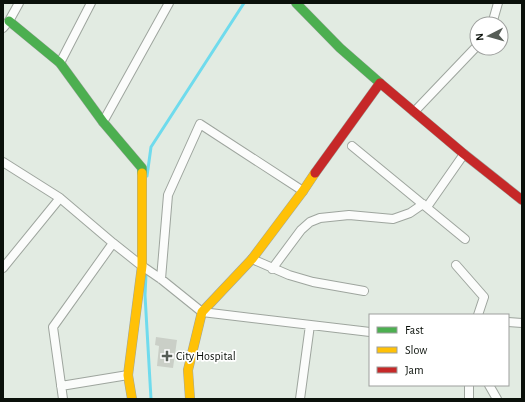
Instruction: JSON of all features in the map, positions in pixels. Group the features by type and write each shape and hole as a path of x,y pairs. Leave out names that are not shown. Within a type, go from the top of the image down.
{"street":[{"path":"19,3 6,25 60,63 103,122 142,168 142,266 128,375 132,399"},
{"path":"60,63 91,3"},
{"path":"103,122 169,3"},
{"path":"296,3 340,48 380,83 464,154 522,200"},
{"path":"494,16 498,3"},
{"path":"414,112 469,54"},
{"path":"190,399 188,370 202,312 252,259 303,191 321,163 380,83"},
{"path":"161,279 168,195 200,124 303,191"},
{"path":"352,146 465,239"},
{"path":"272,269 301,230 310,222 320,218 349,215 393,219 425,206 464,154"},
{"path":"3,162 60,198 113,243 202,312 369,332"},
{"path":"4,265 60,198"},
{"path":"63,399 53,327 113,243"},
{"path":"252,259 272,269 313,282 364,291"},
{"path":"456,265 484,297 478,314"},
{"path":"509,322 522,323"},
{"path":"300,399 310,325"},
{"path":"61,386 128,375"},
{"path":"469,386 469,399"},
{"path":"490,386 496,399"}],"building":[{"path":"156,337 177,340 173,368 157,366 159,346 155,345"}],"waterway":[{"path":"147,176 151,147 244,3"},
{"path":"146,274 145,295 151,399"}],"traffic: fast":[{"path":"296,3 340,48 380,83"},
{"path":"9,21 60,63 103,122 142,168 142,173"}],"traffic: slow":[{"path":"132,399 128,375 142,266 142,173"},
{"path":"190,399 188,370 202,312 252,259 315,173"}],"traffic: jam":[{"path":"315,173 380,83 464,154 522,200"}],"place":[{"name":"City Hospital","path":"167,356"}]}
